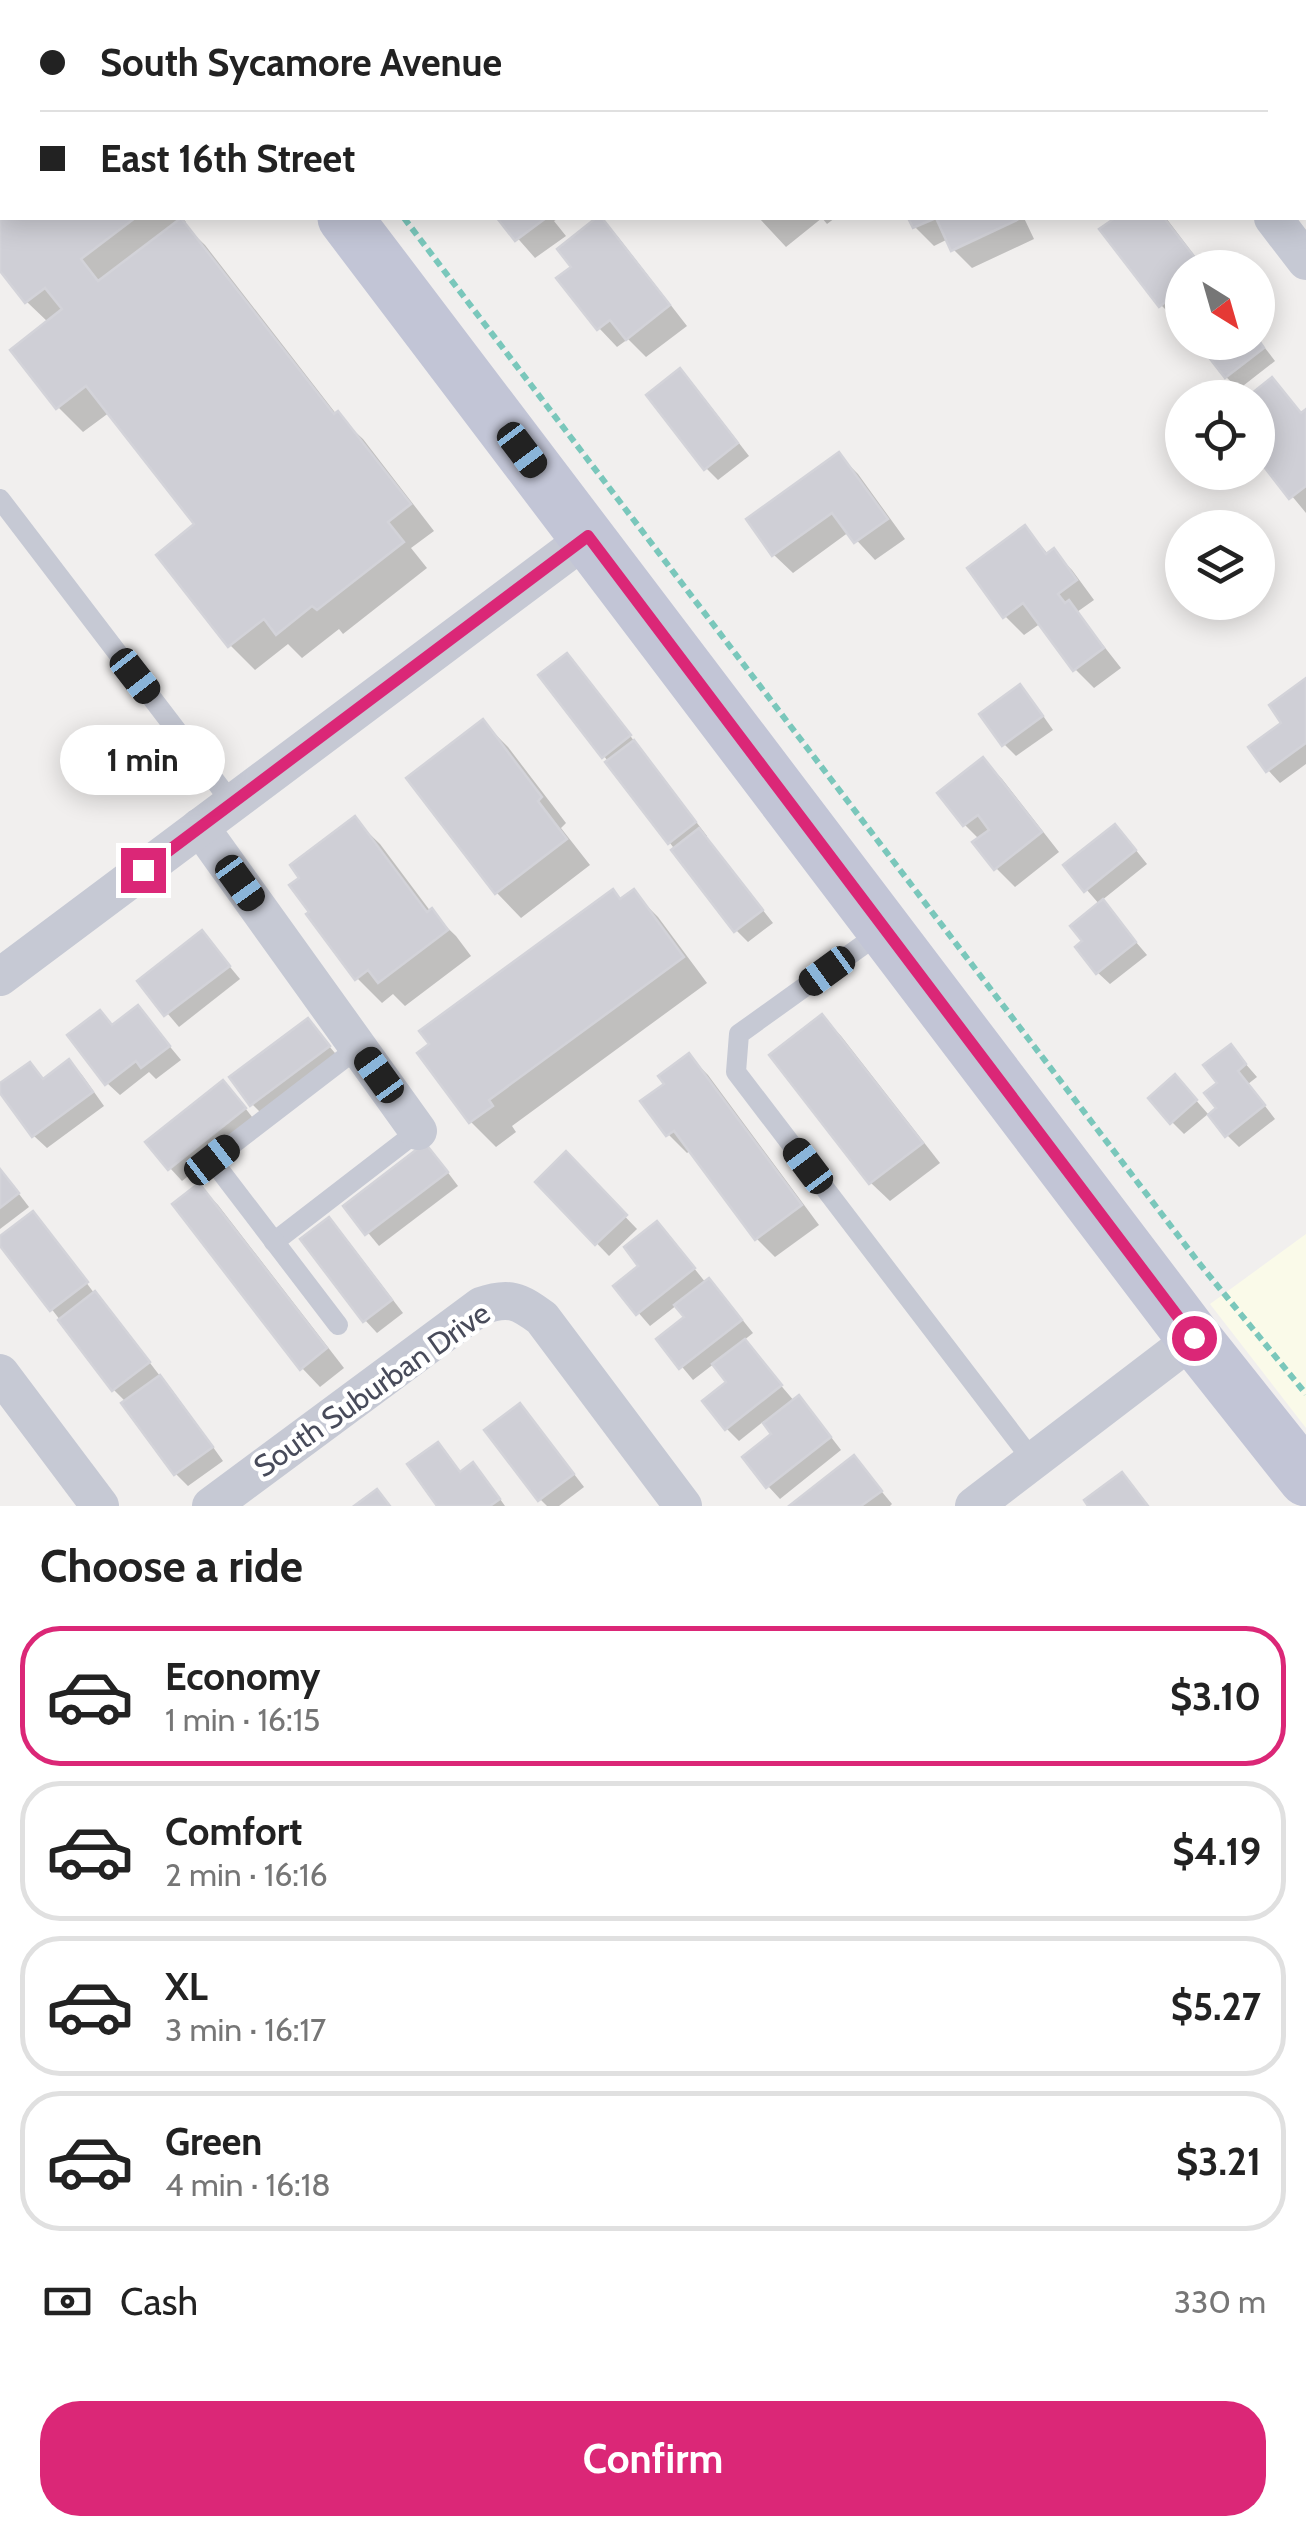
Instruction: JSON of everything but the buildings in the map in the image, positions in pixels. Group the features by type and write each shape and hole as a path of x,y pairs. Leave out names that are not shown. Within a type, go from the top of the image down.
{"main road":[{"path":"346,220 1194,1338 1306,1479"}],"street":[{"path":"1274,220 1306,262"},
{"path":"0,977 588,536"},
{"path":"200,827 418,1131"},
{"name":"South Suburban Drive","path":"211,1506 481,1306 510,1299 542,1318 683,1506"},
{"path":"974,1506 1194,1338"},
{"path":"0,1373 100,1506"}],"lane":[{"path":"0,499 232,803"},
{"path":"885,929 739,1034 736,1072 1033,1461"},
{"path":"338,1325 212,1160 359,1047"},
{"path":"274,1242 418,1131"}],"path":[{"path":"406,220 1199,1262 1306,1394"}],"shaded area":[{"path":"1306,1234 1306,1428 1210,1304"}],"route":[{"path":"143,870 588,536 1194,1338"}]}
